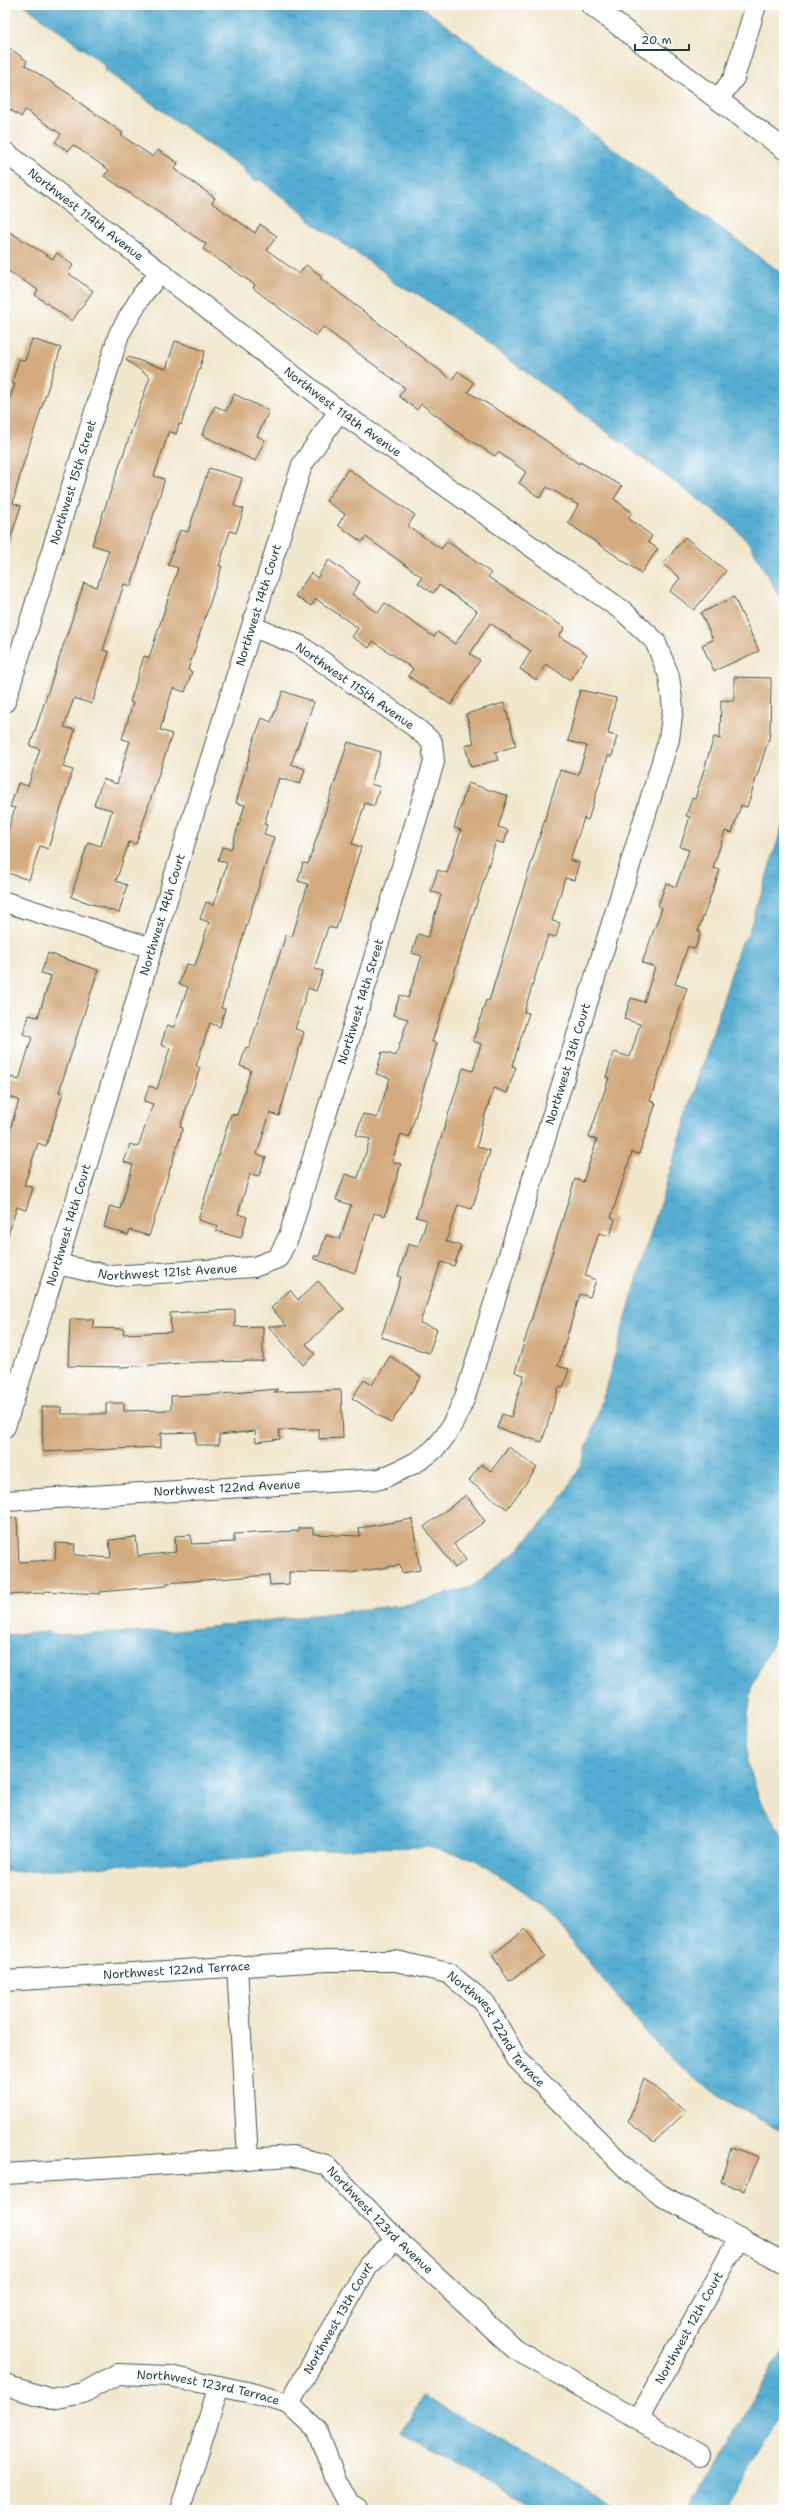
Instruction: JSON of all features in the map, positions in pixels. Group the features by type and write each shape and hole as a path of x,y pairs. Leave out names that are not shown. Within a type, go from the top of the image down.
{"street":[{"path":"591,5 784,149"},
{"path":"718,99 734,78 756,5"},
{"name":"Northwest 114th Avenue","path":"5,152 339,411 623,611 655,641 669,676"},
{"name":"Northwest 15th Street","path":"5,702 119,334 142,295 161,272"},
{"name":"Northwest 14th Court","path":"5,1427 57,1264 152,948 253,627 302,465 339,411"},
{"name":"Northwest 115th Avenue","path":"253,627 299,645 415,727 432,742"},
{"name":"Northwest 13th Court","path":"440,1445 454,1424 465,1397 669,739 673,708 669,676"},
{"name":"Northwest 14th Street","path":"278,1258 289,1236 434,762 432,742"},
{"path":"5,902 152,948"},
{"name":"Northwest 121st Avenue","path":"57,1264 111,1276 254,1267 278,1258"},
{"name":"Northwest 122nd Avenue","path":"5,1501 380,1479 417,1464 440,1445"},
{"name":"Northwest 122nd Terrace","path":"5,1981 326,1961 396,1961 448,1973 485,2003 517,2059 629,2171 661,2195 784,2263"},
{"path":"237,1966 248,2159"},
{"name":"Northwest 123rd Avenue","path":"5,2174 292,2156 326,2165 396,2240 515,2349 638,2418 700,2455"},
{"name":"Northwest 12th Court","path":"638,2418 739,2238"},
{"name":"Northwest 13th Court","path":"289,2404 368,2266 396,2240"},
{"name":"Northwest 123rd Terrace","path":"5,2385 51,2399 83,2393 117,2374 170,2376 219,2386 289,2404 317,2430 336,2480 350,2506 357,2510"},
{"path":"180,2510 219,2386"}],"water":[{"path":"24,5 419,5 784,275 784,605 751,546 730,523 473,333 418,294 394,283 384,272 310,221 304,213 260,180 254,181 245,173 245,170 105,70 106,66"},
{"path":"784,821 784,1619 753,1683 748,1714 747,1761 760,1801 784,1837 784,2133 729,2102 691,2076 656,2044 541,1904 475,1859 427,1847 363,1848 217,1860 5,1872 5,1635 47,1632 56,1635 176,1631 409,1604 471,1587 518,1550 558,1504 580,1468 600,1407 645,1252 740,945 748,935"},
{"path":"784,2348 784,2409 726,2510 688,2510"},
{"path":"422,2397 507,2443 620,2510 536,2510 402,2432"}],"building":[{"path":"5,45 27,61 25,65 74,97 73,98 123,133 121,135 153,157 158,150 178,163 174,169 215,198 212,203 255,233 260,224 277,236 267,250 299,274 306,265 322,276 320,278 452,380 458,371 474,383 468,392 528,428 579,464 580,462 622,486 614,499 632,512 628,518 652,536 648,542 658,549 641,573 568,523 578,505 547,487 540,498 519,483 526,472 498,452 495,456 454,430 455,429 421,404 417,410 399,396 405,388 323,327 316,336 253,288 255,285 203,249 206,244 104,176 109,170 73,145 68,151 55,142 61,134 25,110 21,117 5,106"},
{"path":"5,229 53,259 57,253 73,265 68,273 93,291 72,321 35,295 38,290 5,269"},
{"path":"32,339 61,348 21,471 13,503 21,506 8,546 5,546 5,411 15,384 12,383 19,359 25,361"},
{"path":"175,341 205,351 181,425 179,424 176,434 169,431 154,476 164,479 164,482 131,586 124,584 103,650 109,652 92,704 74,698 64,727 75,730 63,767 73,770 48,849 40,846 29,880 5,872 5,839 15,808 10,807 18,783 28,786 40,749 30,746 84,583 97,587 109,550 92,545 150,377 126,360 128,357 166,369"},
{"path":"234,394 269,411 257,436 265,440 255,461 202,435 215,406 226,411"},
{"path":"209,468 242,478 234,506 244,509 236,533 230,531 219,566 222,566 188,670 192,672 185,692 173,688 160,730 172,734 136,844 129,842 116,881 127,885 119,913 71,897 88,842 101,846 112,810 94,805 103,779 117,784 130,741 122,739 133,703 130,702 144,656 149,658 178,568 168,565 180,530 188,532"},
{"path":"348,469 415,515 408,526 441,549 447,541 491,573 488,577 565,628 559,636 587,654 570,680 546,664 536,680 520,669 531,651 490,623 470,654 480,660 451,705 408,676 413,669 373,641 369,648 352,637 358,628 316,599 311,606 295,596 311,573 317,578 329,560 360,582 352,594 378,613 385,603 434,637 437,632 455,644 477,611 439,585 433,593 418,583 422,577 366,537 362,542 338,525 345,514 326,501"},
{"path":"685,537 726,571 694,610 670,591 680,578 663,564"},
{"path":"734,597 759,651 714,671 702,645 713,640 701,613"},
{"path":"734,677 771,678 770,735 747,807 741,805 732,833 725,831 713,868 720,870 698,931 701,932 695,949 688,946 675,984 687,988 650,1101 656,1103 639,1154 632,1152 611,1217 615,1219 610,1236 599,1233 585,1276 596,1280 590,1297 580,1294 558,1366 569,1369 563,1388 559,1387 542,1442 497,1428 502,1414 511,1417 524,1375 515,1372 575,1179 583,1182 597,1140 589,1137 609,1078 606,1077 614,1052 630,1057 640,1024 624,1019 631,998 644,1002 655,967 642,963 662,908 658,906 666,883 676,887 689,850 680,847 690,817 686,816 692,798 695,799 714,737 720,739 721,700 734,701"},
{"path":"580,690 616,698 608,734 617,736 612,756 608,756 588,820 584,818 570,860 579,863 574,880 565,878 552,921 560,923 556,937 548,935 524,1012 529,1013 512,1066 516,1067 507,1093 494,1088 482,1124 477,1146 490,1151 472,1209 458,1205 446,1241 461,1246 454,1266 441,1262 420,1323 437,1329 429,1353 381,1337 401,1277 398,1276 408,1244 418,1247 427,1220 416,1217 463,1068 473,1071 481,1044 473,1041 486,1000 489,1001 560,770 578,775 587,746 568,741"},
{"path":"283,691 314,702 291,764 305,769 300,784 279,778 264,824 267,825 264,834 274,837 221,1008 225,1009 220,1027 210,1023 196,1066 200,1068 180,1127 183,1128 149,1236 130,1230 128,1235 104,1227 110,1206 120,1209 133,1165 124,1162 130,1144 138,1147 153,1104 144,1101 149,1086 157,1089 170,1048 161,1045 167,1025 174,1027 188,987 179,984 186,964 195,966 209,922 200,919 206,902 214,905 227,863 218,860 222,847 231,849 245,805 236,803 254,739 262,718 271,722"},
{"path":"504,703 516,746 495,752 498,760 471,767 465,746 474,743 466,714"},
{"path":"348,742 381,752 371,784 380,787 374,806 365,803 352,844 361,847 336,929 328,927 314,969 323,971 316,991 308,988 295,1029 304,1032 279,1116 270,1113 257,1154 266,1157 259,1176 250,1174 238,1214 247,1217 241,1238 216,1231 218,1226 198,1220 231,1114 237,1115 251,1070 240,1066 246,1047 249,1048 286,935 292,937 308,884 298,881 303,863 308,864"},
{"path":"468,783 508,796 498,827 508,830 504,844 496,841 432,1042 437,1043 409,1137 401,1134 392,1162 401,1164 385,1216 374,1213 355,1273 314,1259 314,1256 319,1256 326,1235 340,1239 351,1205 336,1200 345,1174 358,1178 370,1139 356,1135 363,1114 377,1118 390,1078 376,1074 382,1052 396,1056 408,1019 393,1015 400,995 408,998 422,956 412,953 418,934 428,937 441,895 431,891 438,870 447,873 461,830 454,828"},
{"path":"48,953 98,970 59,1092 63,1093 46,1146 38,1143 24,1185 33,1188 26,1210 17,1207 8,1235 5,1234 5,1147 19,1100 6,1096 11,1077 19,1080 32,1037 23,1034 29,1015 38,1017 51,976 41,973"},
{"path":"318,1281 344,1309 306,1344 315,1354 303,1365 268,1326 287,1326 271,1308 290,1290 298,1300"},
{"path":"235,1310 235,1327 263,1326 263,1361 199,1362 122,1367 68,1366 70,1319 93,1319 93,1328 124,1329 123,1334 171,1332 170,1313"},
{"path":"390,1356 421,1377 391,1423 352,1398 364,1380 372,1385"},
{"path":"278,1389 274,1392 341,1390 343,1438 319,1439 319,1429 279,1430 280,1439 256,1442 255,1431 219,1435 219,1445 196,1445 196,1432 161,1433 161,1447 43,1452 42,1407 61,1407 61,1414 106,1414 106,1403 124,1403 124,1411 171,1410 171,1396 221,1394"},
{"path":"509,1447 537,1468 507,1509 469,1481 481,1464 491,1471"},
{"path":"466,1495 485,1521 454,1544 466,1560 455,1568 424,1527"},
{"path":"17,1518 19,1562 55,1560 56,1543 75,1544 74,1555 111,1558 109,1540 136,1537 138,1556 176,1552 175,1536 191,1535 191,1544 234,1542 234,1534 299,1531 299,1528 313,1528 313,1534 360,1536 359,1528 412,1519 420,1570 402,1573 400,1565 351,1573 289,1572 289,1584 270,1585 269,1575 167,1583 167,1586 100,1592 100,1594 44,1591 44,1593 5,1595 5,1519"},
{"path":"526,1929 545,1957 509,1981 492,1955"},
{"path":"644,2078 686,2112 654,2142 628,2122"},
{"path":"731,2147 759,2157 744,2191 721,2182"}]}
